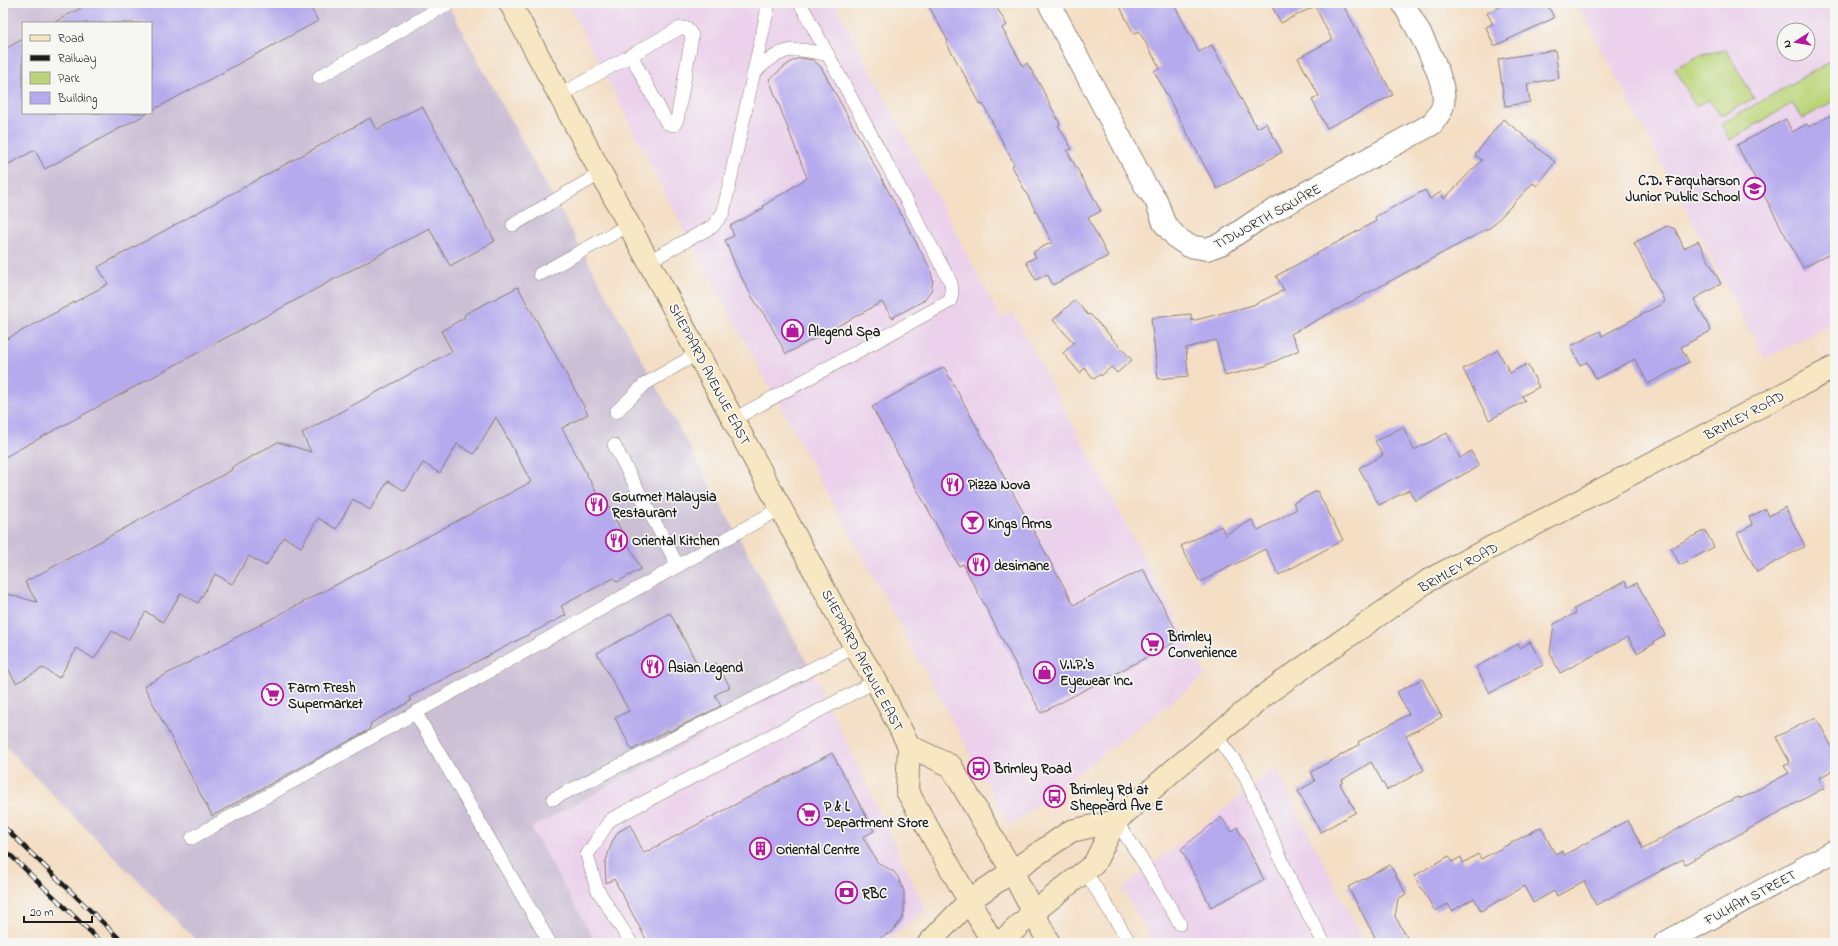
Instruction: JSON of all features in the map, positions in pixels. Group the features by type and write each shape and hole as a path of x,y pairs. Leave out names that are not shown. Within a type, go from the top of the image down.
{"main road":[{"name":"SHEPPARD AVENUE EAST","path":"510,3 855,647 876,680 909,746 907,791 994,943"},
{"name":"BRIMLEY ROAD","path":"1000,943 1034,912 1094,864 1116,821 1176,768 1270,691 1429,580 1835,367"},
{"name":"SHEPPARD AVENUE EAST","path":"909,746 951,766 1012,871 1049,943"},
{"name":"BRIMLEY ROAD","path":"929,943 970,900 1071,831 1116,821"}],"street":[{"name":"TIDWORTH SQUARE","path":"1049,3 1145,185 1156,200 1164,223 1177,238 1189,246 1207,249 1223,243 1260,218 1432,124 1442,108 1444,97 1441,80 1433,58 1403,3"},
{"name":"FULHAM STREET","path":"1665,943 1835,852"}],"lane":[{"path":"319,77 449,3"},
{"path":"649,261 713,226 723,213 769,3"},
{"path":"734,419 950,301 952,293 951,283 800,3"},
{"path":"560,95 631,55 680,28 688,28 692,36 677,120 674,125 667,123 631,55"},
{"path":"754,74 776,54 793,49 809,50 828,55"},
{"path":"513,225 601,173"},
{"path":"540,274 629,225"},
{"path":"616,412 645,384 698,353"},
{"path":"614,445 678,566"},
{"path":"192,838 781,508"},
{"path":"553,799 855,647"},
{"path":"631,943 597,889 587,855 610,820 876,680"},
{"path":"415,712 550,943"},
{"path":"1216,736 1244,774 1292,884 1324,943"},
{"path":"1116,821 1140,857 1180,924"},
{"path":"1085,871 1130,943"}],"shaded area":[{"path":"3,3 447,3 814,675 531,828 596,943 199,943 3,744"},
{"path":"568,3 835,3 1001,319 1013,312 1206,675 1010,826 686,234"},
{"name":"C.D. Farquharson Junior Public School","path":"1577,3 1835,3 1835,322 1765,359"},
{"path":"814,675 926,910 884,943 596,943 531,828"},
{"path":"1276,768 1364,943 1153,943 1123,888"}],"green space":[{"path":"1726,50 1754,98 1721,116 1709,100 1695,106 1675,68 1703,54"},
{"path":"1835,59 1835,100 1802,119 1793,103 1730,140 1721,124"}],"building":[{"path":"90,3 308,3 318,21 152,110 152,22 55,22"},
{"path":"927,3 994,3 1007,25 1002,28 1023,66 1027,63 1039,83 1060,124 1058,125 1072,149 1067,151 1101,211 1088,218 1108,256 1053,285 1047,274 1036,280 1026,262 1036,257 1033,252 1052,242 1012,166 1014,164 983,104 981,105 946,42 948,41"},
{"path":"1118,3 1173,3 1199,52 1212,45 1257,128 1266,123 1282,152 1217,189 1154,71 1160,68 1139,31 1134,34"},
{"path":"1270,3 1342,3 1393,95 1327,128 1312,100 1319,96 1298,58 1332,40 1315,6 1281,23"},
{"path":"1508,3 1547,3 1554,18 1494,46 1486,27 1493,24 1487,13"},
{"path":"22,40 22,114 146,114 45,169 35,150 3,167 3,50"},
{"path":"1555,50 1559,78 1527,84 1530,102 1505,106 1498,59"},
{"path":"800,58 813,60 821,67 930,268 933,281 931,291 923,301 892,318 882,302 786,354 769,322 752,297 737,269 725,240 734,236 730,226 764,208 763,206 807,178 769,79 792,61"},
{"path":"422,106 495,241 450,266 429,228 3,458 3,341 108,284 98,267 370,118 376,130"},
{"path":"1835,113 1835,251 1803,268 1737,145 1786,119 1792,132 1807,124 1809,127"},
{"path":"1503,119 1555,162 1537,186 1533,183 1491,227 1291,334 1299,350 1265,366 1225,376 1216,340 1186,348 1188,376 1158,379 1151,318 1191,314 1192,321 1253,305 1284,290 1276,276 1376,221 1375,217 1425,190 1430,199 1441,192 1444,199 1482,160 1475,155"},
{"path":"1667,226 1675,229 1684,248 1698,241 1721,284 1694,299 1711,331 1681,347 1689,362 1648,384 1635,359 1596,379 1587,362 1580,365 1571,346 1600,331 1602,336 1665,302 1634,243"},
{"path":"518,287 588,414 562,428 602,503 606,501 641,569 617,582 614,578 561,606 566,615 409,697 411,701 371,723 369,730 212,816 144,686 531,482 496,417 474,454 457,444 440,473 423,463 405,491 388,481 370,510 353,499 336,529 318,518 301,547 284,537 266,566 249,556 232,584 215,574 198,603 181,593 163,622 146,612 128,640 112,631 94,659 77,648 59,678 43,668 16,683 3,659 3,593 37,602 25,582 232,470 231,468 278,442 311,452 302,433 452,351 441,331 464,318 465,314"},
{"path":"1075,300 1088,315 1090,314 1132,360 1117,373 1111,367 1101,376 1100,374 1094,379 1085,368 1080,373 1063,353 1074,343 1053,320"},
{"path":"1498,350 1510,373 1527,364 1539,387 1522,396 1525,401 1489,420 1463,369"},
{"path":"944,367 1074,605 1143,569 1181,639 1041,713 963,564 959,566 872,407"},
{"path":"1403,427 1414,450 1447,433 1460,458 1471,451 1479,466 1415,501 1409,490 1379,505 1359,468 1383,455 1375,441"},
{"path":"1317,491 1343,540 1279,575 1265,549 1200,582 1181,546 1221,526 1225,535 1252,520 1258,530 1297,509 1293,503"},
{"path":"1785,507 1805,546 1757,572 1737,533 1753,525 1749,517 1766,509 1769,516"},
{"path":"1705,530 1714,547 1680,565 1671,548"},
{"path":"1625,581 1628,587 1637,583 1665,635 1654,641 1655,643 1637,653 1628,637 1560,673 1550,653 1554,624 1576,613 1574,609"},
{"path":"670,613 701,671 716,663 730,687 715,695 721,706 669,732 668,730 632,750 615,718 629,711 597,653"},
{"path":"1530,642 1543,665 1490,693 1476,667 1518,644 1520,648"},
{"path":"1422,679 1442,717 1406,736 1424,770 1387,790 1371,762 1342,780 1343,782 1340,784 1356,812 1321,832 1298,791 1315,781 1311,772 1359,745 1358,742 1409,714 1397,692"},
{"path":"1816,717 1835,753 1835,769 1819,778 1824,788 1685,864 1683,859 1596,905 1584,881 1557,896 1554,891 1533,903 1524,886 1481,911 1474,898 1452,911 1448,904 1435,911 1414,876 1449,856 1452,862 1461,857 1463,863 1478,854 1481,859 1541,827 1555,854 1562,851 1564,855 1628,820 1643,849 1713,809 1736,798 1740,797 1740,799 1789,773 1784,766 1790,763 1776,737"},
{"name":"Oriental Centre","path":"832,753 874,831 863,837 877,862 894,872 898,877 904,891 904,912 902,919 892,932 876,940 859,943 648,943 614,879 606,883 605,864 612,842 618,832 630,825 644,853"},
{"path":"1221,817 1232,832 1237,827 1264,880 1211,907 1181,849"},
{"path":"1390,865 1406,894 1398,899 1395,916 1410,943 1378,943 1348,887"}],"railway":[{"path":"3,826 124,943"},
{"path":"3,848 102,943"},
{"path":"3,940 7,943"}],"place":[{"name":"C.D. Farquharson Junior Public School","path":"1755,188"},
{"name":"Alegend Spa","path":"793,331"},
{"name":"Pizza Nova","path":"953,484"},
{"name":"Gourmet Malaysia Restaurant","path":"596,504"},
{"name":"Kings Arms","path":"972,523"},
{"name":"Oriental Kitchen","path":"616,540"},
{"name":"desimane","path":"979,565"},
{"name":"Brimley Convenience","path":"1153,644"},
{"name":"Asian Legend","path":"653,667"},
{"name":"V.I.P.'s Eyewear Inc.","path":"1045,672"},
{"name":"Farm Fresh Supermarket","path":"273,695"},
{"name":"Brimley Road","path":"978,768"},
{"name":"Brimley Rd at Sheppard Ave E","path":"1055,797"},
{"name":"P & L Department Store","path":"808,814"},
{"name":"Oriental Centre","path":"760,849"},
{"name":"RBC","path":"846,893"}]}
